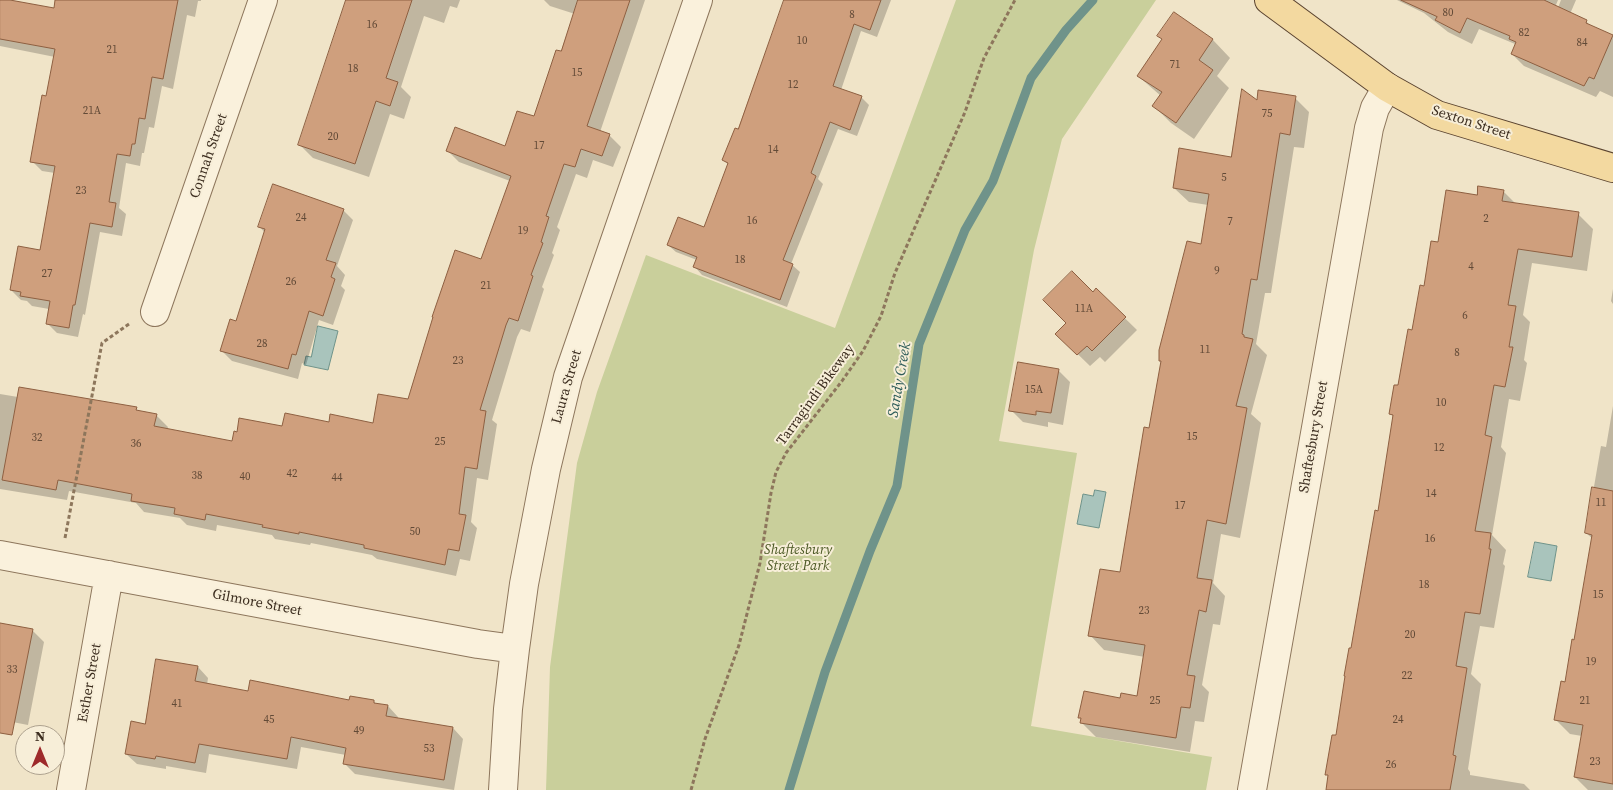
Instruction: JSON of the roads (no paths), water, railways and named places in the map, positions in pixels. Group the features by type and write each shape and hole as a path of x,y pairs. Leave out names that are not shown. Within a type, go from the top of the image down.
{"main road":[{"name":"Sexton Street","path":"1269,0 1387,87 1438,114 1613,168"}],"street":[{"name":"Connah Street","path":"155,312 263,0"},
{"name":"Laura Street","path":"503,790 508,709 524,584 546,469 568,377 698,0"},
{"name":"Shaftesbury Street","path":"1252,790 1369,128 1375,108 1387,87"},
{"name":"Gilmore Street","path":"0,555 478,644 515,649"},
{"name":"Esther Street","path":"71,790 109,575"}],"water":[{"path":"318,326 338,331 328,370 304,365 306,356 311,357"},
{"path":"1095,490 1106,492 1099,528 1077,524 1083,494 1093,496"},
{"path":"1535,542 1557,546 1551,581 1528,577"}],"waterway":[{"name":"Sandy Creek","path":"789,790 825,672 870,551 897,486 919,344 965,230 993,181 1031,78 1066,30 1093,0"}],"park label":[{"name":"Shaftesbury Street Park","path":"798,558"}]}
